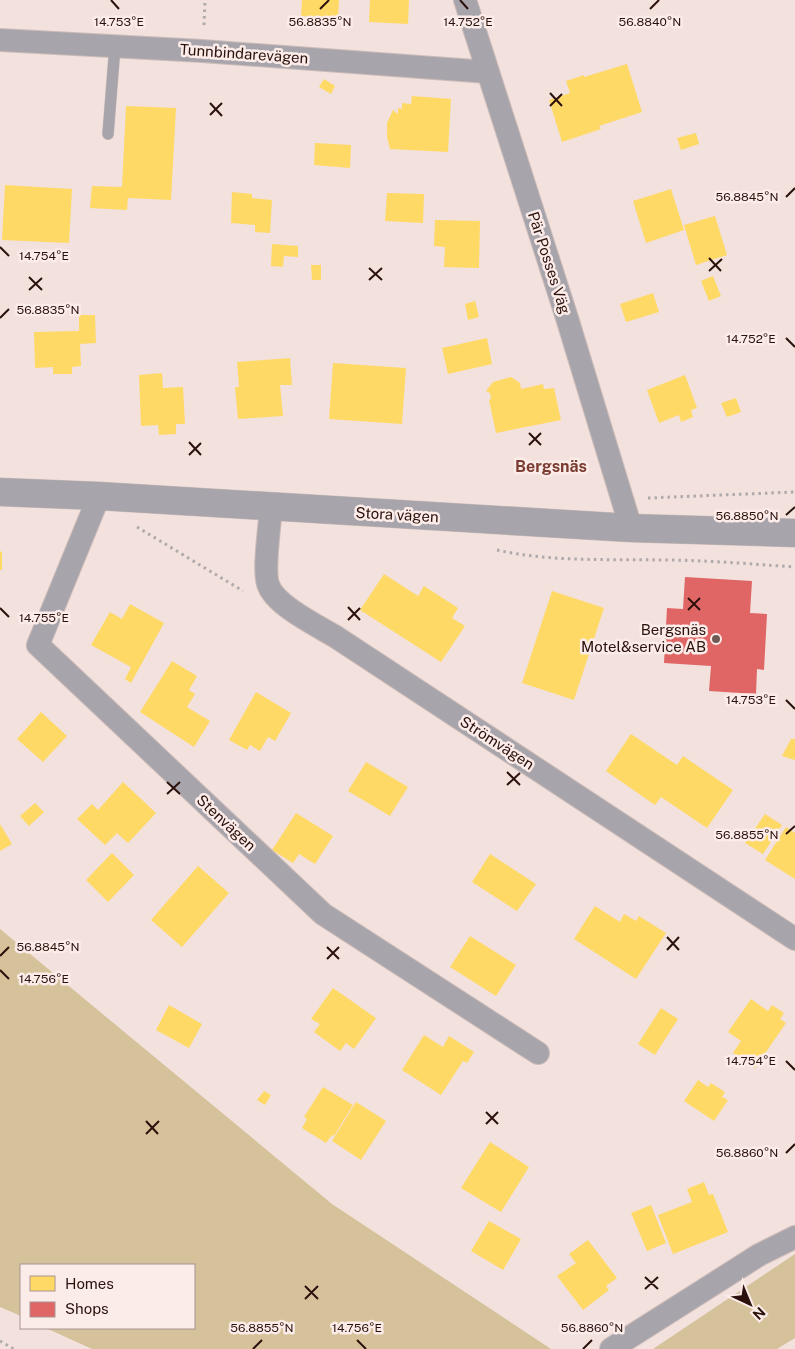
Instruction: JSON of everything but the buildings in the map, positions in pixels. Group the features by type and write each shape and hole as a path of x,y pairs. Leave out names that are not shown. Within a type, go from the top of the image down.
{"street":[{"name":"Pär Posses Väg","path":"465,0 567,318 630,528"},
{"name":"Tunnbindarevägen","path":"0,40 115,46 488,72"},
{"name":"Stora vägen","path":"0,492 99,496 630,528 795,532"},
{"name":"Stenvägen","path":"99,496 38,645 323,914 538,1053"},
{"name":"Strömvägen","path":"271,507 267,568 268,585 282,604 795,939"},
{"path":"611,1349 760,1255 795,1237"}],"lane":[{"path":"108,134 115,46"}],"path":[{"path":"130,523 239,589 282,604"},
{"path":"0,1341 14,1349"}],"shaded area":[{"path":"0,929 332,1204 551,1349 92,1349 48,1329 195,1329 195,1264 20,1264 20,1316 0,1307"},
{"path":"795,1254 795,1338 777,1349 653,1349"}],"place":[{"name":"Bergsnäs Motel&service AB","path":"716,639"}],"district":[{"name":"Bergsnäs","path":"551,466"}]}
